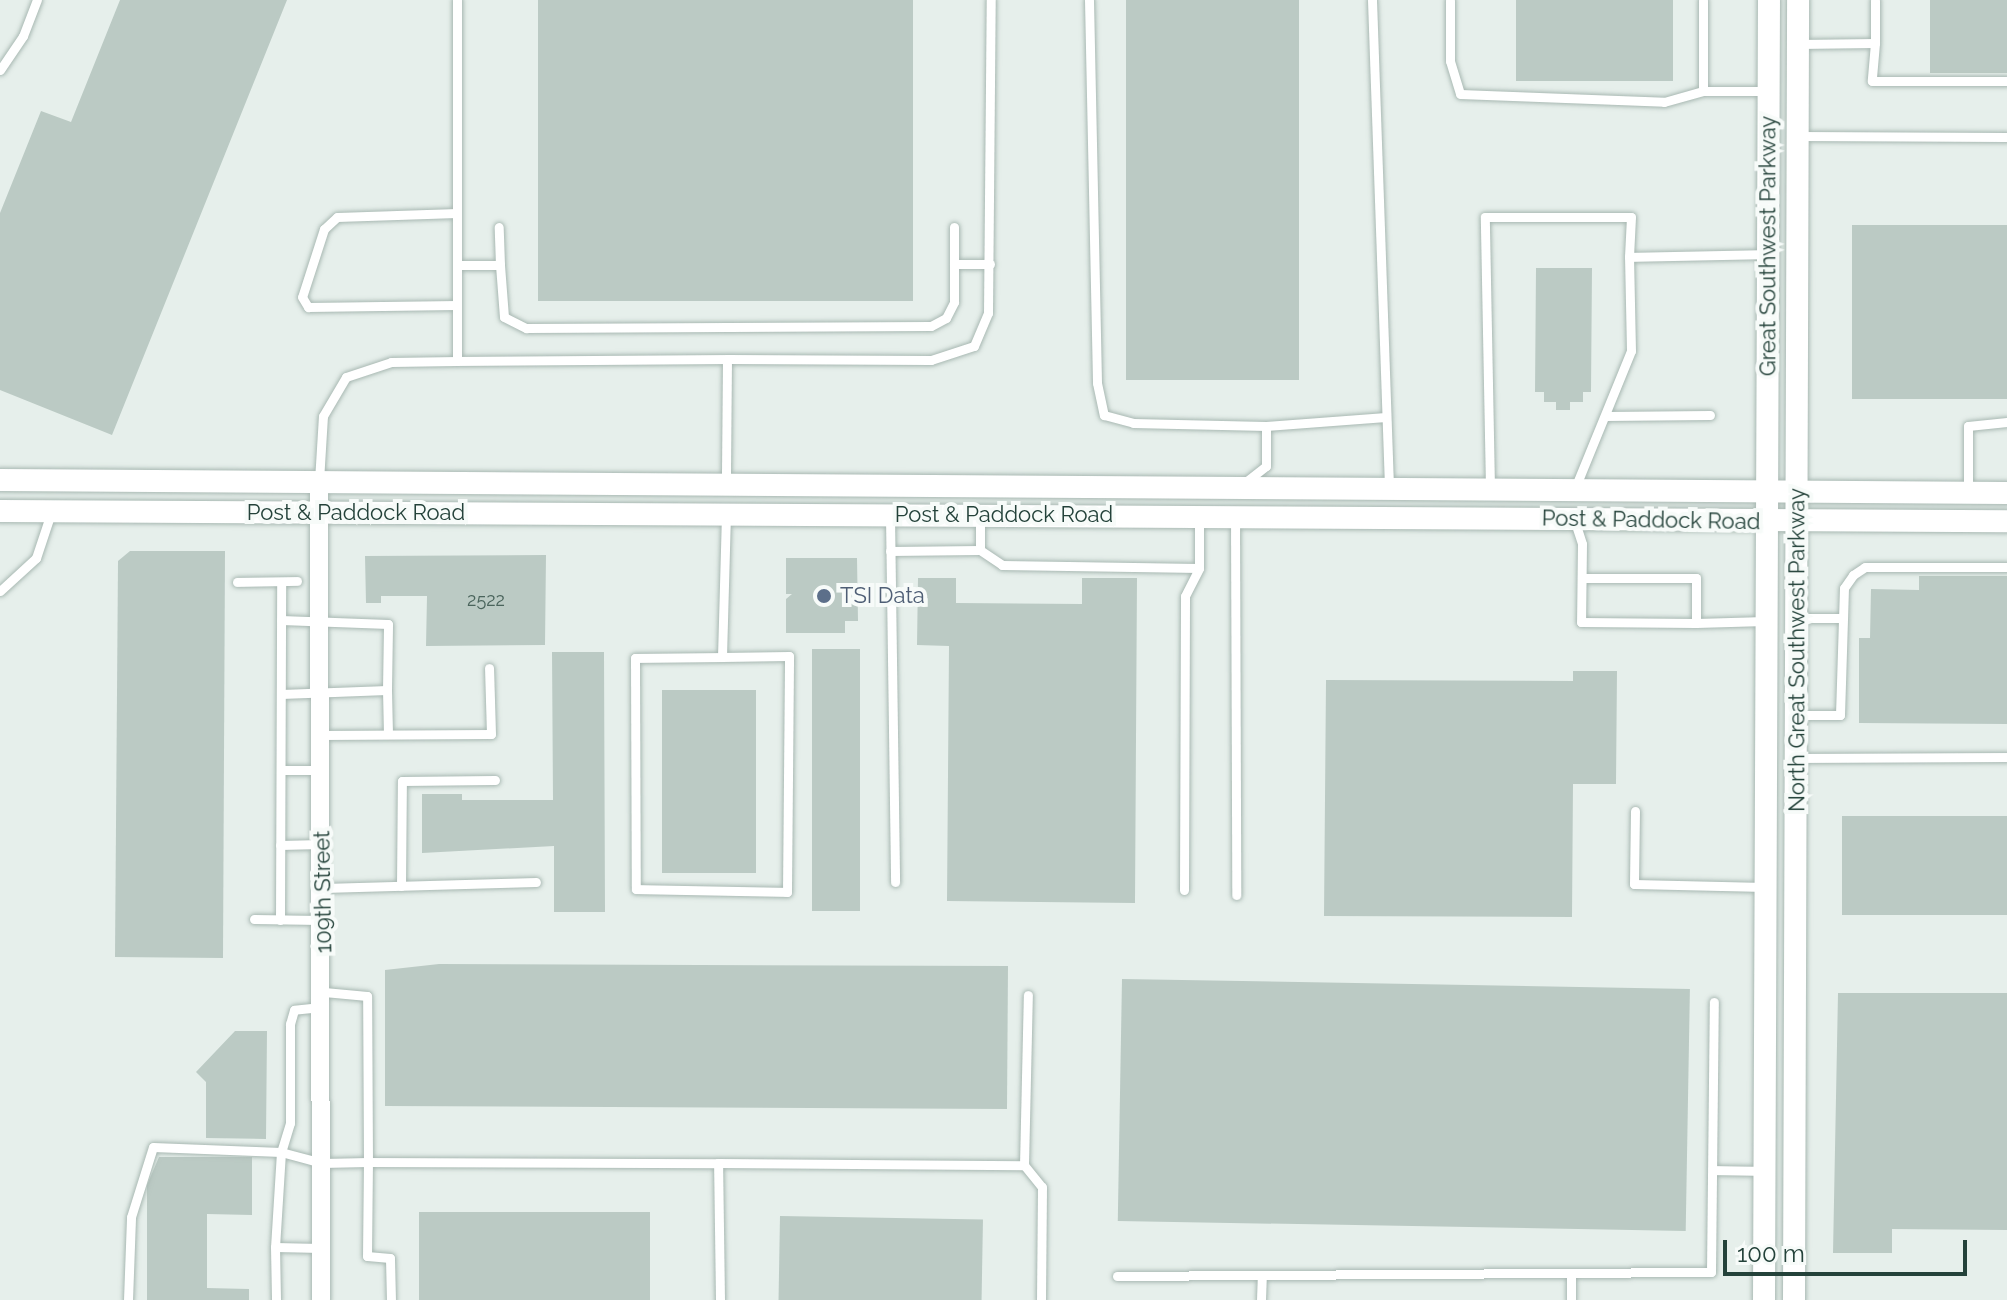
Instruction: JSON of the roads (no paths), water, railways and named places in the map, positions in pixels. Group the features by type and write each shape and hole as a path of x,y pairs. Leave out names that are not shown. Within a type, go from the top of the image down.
{"street":[{"name":"Great Southwest Parkway","path":"1768,492 1769,0"},
{"name":"North Great Southwest Parkway","path":"1794,1300 1798,0"},
{"path":"1768,91 1797,91"},
{"name":"Post & Paddock Road","path":"0,480 726,489 2007,493"},
{"name":"109th Street","path":"319,484 324,920 321,1300"},
{"path":"726,489 726,517"},
{"path":"1235,490 1235,514"},
{"path":"1574,491 1574,519"},
{"name":"North Great Southwest Parkway","path":"1764,1300 1768,492"},
{"name":"Post & Paddock Road","path":"0,511 726,517 1235,514 1798,523 2007,521"},
{"path":"1765,887 1797,887"}],"lane":[{"path":"0,70 23,36 37,0"},
{"path":"457,0 457,361"},
{"path":"319,484 323,416 346,377 391,362 931,360 974,346 988,313 991,0"},
{"path":"1089,0 1097,383 1104,415 1133,423 1266,426 1386,417"},
{"path":"1372,0 1389,491"},
{"path":"1450,0 1450,61 1460,94 1664,102 1703,91 1768,91"},
{"path":"1703,0 1703,91"},
{"path":"1875,0 1872,81 2007,81"},
{"path":"1798,44 1875,43"},
{"path":"1797,136 2007,137"},
{"path":"457,213 337,217 324,229 302,297 308,307 457,305"},
{"path":"1490,491 1485,217 1631,217 1631,351 1574,491"},
{"path":"499,227 504,317 526,328 931,326 946,318 954,302 954,227"},
{"path":"1629,257 1767,254"},
{"path":"954,264 990,264"},
{"path":"457,265 500,265"},
{"path":"726,489 727,359"},
{"path":"1605,416 1710,415"},
{"path":"1968,494 1968,426 2007,422"},
{"path":"1235,490 1266,466 1266,426"},
{"path":"0,591 36,558 51,511"},
{"path":"1184,890 1185,596 1199,568 1199,514"},
{"path":"1235,514 1236,895"},
{"path":"980,515 980,550"},
{"path":"890,516 895,882"},
{"path":"722,657 726,517"},
{"path":"1574,519 1582,544 1581,622 1767,621"},
{"path":"890,551 980,550 1002,565 1199,568"},
{"path":"1797,715 1840,715 1844,588 1865,567 2007,567"},
{"path":"1582,578 1696,578 1696,623"},
{"path":"237,582 297,581"},
{"path":"280,920 281,582"},
{"path":"1797,618 1843,618"},
{"path":"281,620 388,624 388,734"},
{"path":"789,656 787,892 636,889 635,658 722,657 789,656"},
{"path":"322,735 491,734 489,668"},
{"path":"281,694 321,690 387,690"},
{"path":"1797,758 2007,757"},
{"path":"281,770 322,770"},
{"path":"401,886 402,781 495,780"},
{"path":"1635,811 1634,884 1765,887"},
{"path":"280,845 323,844"},
{"path":"323,888 536,882"},
{"path":"254,919 324,920"},
{"path":"1028,995 1024,1165 1042,1187 1041,1300"},
{"path":"276,1300 275,1247 281,1152 290,1123 290,1024 294,1010 324,999 367,996 367,1256 390,1258 391,1300"},
{"path":"1117,1276 1711,1272 1714,1002"},
{"path":"128,1300 131,1217 153,1147 281,1152 322,1163 1024,1165"},
{"path":"718,1163 720,1300"},
{"path":"1713,1170 1764,1171"},
{"path":"275,1247 321,1248"},
{"path":"1571,1274 1571,1300"},
{"path":"1261,1300 1262,1276"}],"place":[{"name":"TSI Data","path":"824,596"}]}
